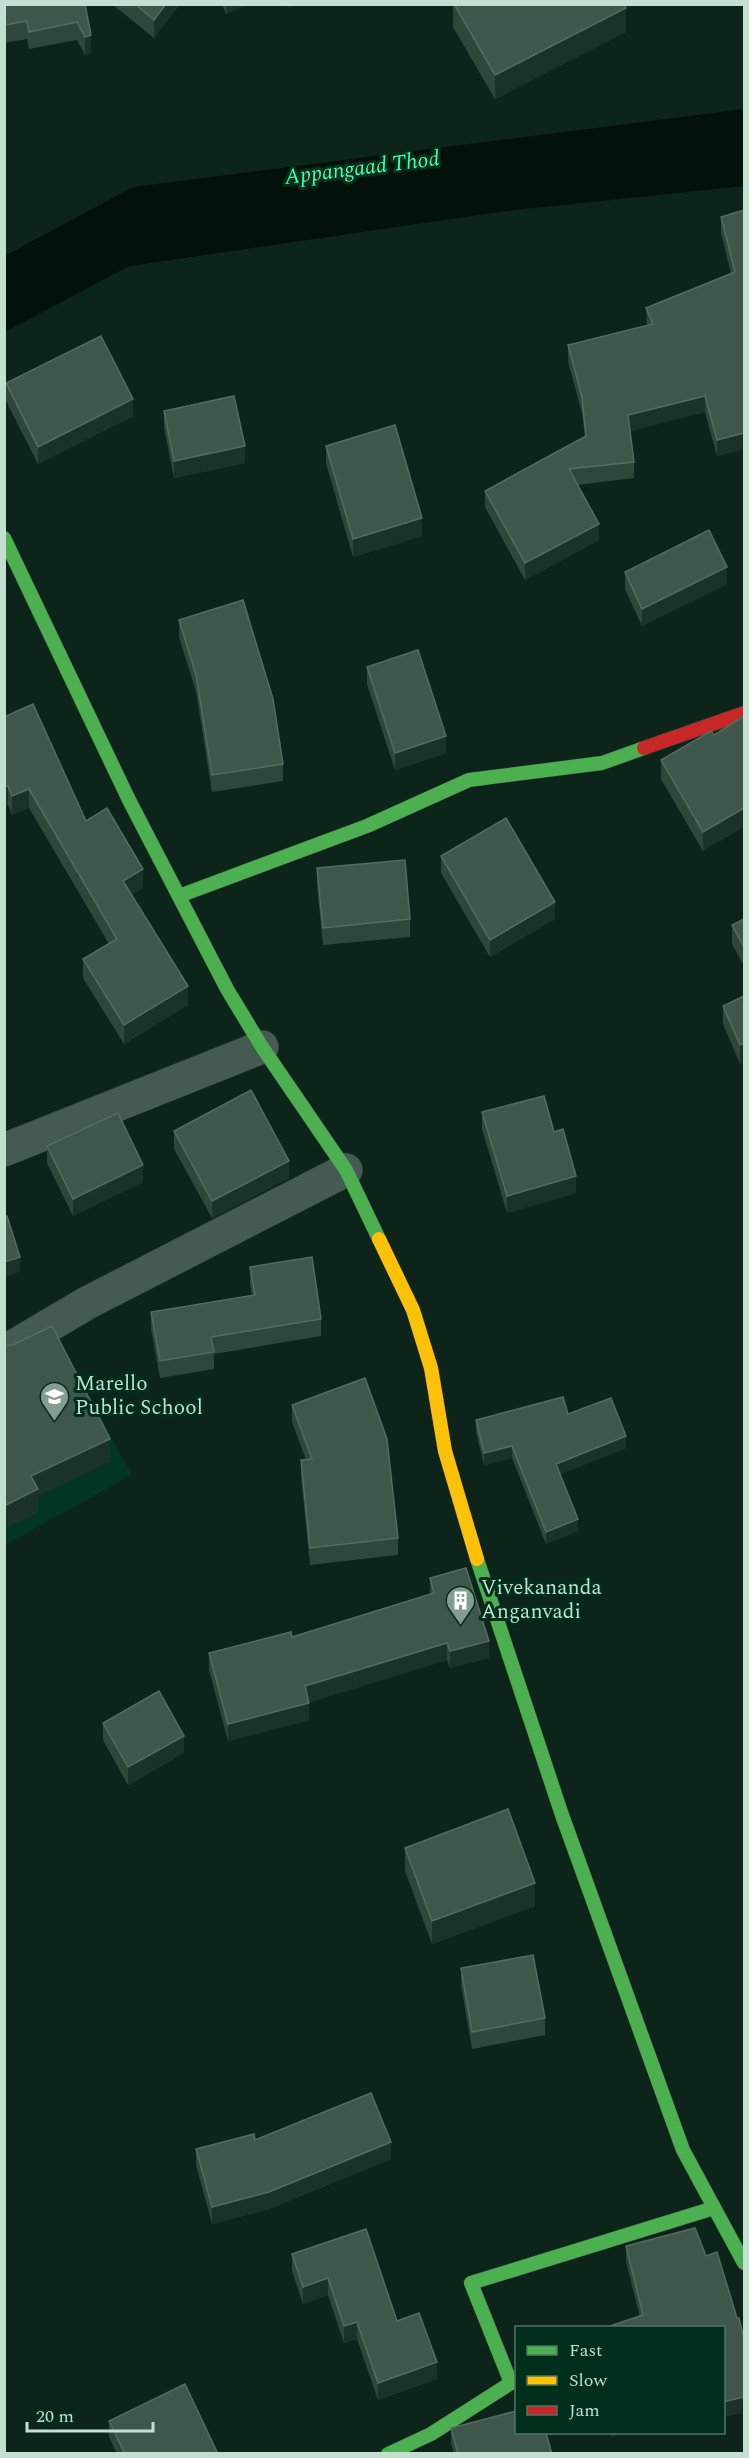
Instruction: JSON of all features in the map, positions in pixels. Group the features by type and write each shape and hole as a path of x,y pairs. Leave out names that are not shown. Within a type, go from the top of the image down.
{"main road":[{"path":"4,538 129,800 227,989 262,1047 345,1170 412,1310 431,1368 445,1451 562,1815 683,2150 744,2263"},
{"path":"178,896 367,826 469,780 602,763 716,725 744,713"},
{"path":"388,2454 434,2444 511,2383 471,2283 714,2208"}],"street":[{"path":"4,1150 262,1047"},
{"path":"4,1352 87,1303 345,1170"}],"shaded area":[{"name":"Marello Public School","path":"58,1337 132,1475 5,1545 5,1367"}],"water":[{"name":"Appangaad Thod","path":"744,109 744,186 506,211 129,266 5,332 5,256 133,187"}],"building":[{"path":"4,4 85,4 91,35 85,37 77,22 29,32 27,21 4,25"},
{"path":"135,4 166,4 154,20"},
{"path":"454,4 624,4 626,8 495,75"},
{"path":"744,210 744,433 717,440 705,396 628,415 634,462 569,469 599,524 525,563 485,491 586,436 582,397 568,345 653,324 646,308 735,272 721,217"},
{"path":"101,336 133,399 38,447 6,383"},
{"path":"234,396 245,446 174,461 164,411"},
{"path":"395,425 422,518 353,539 326,446"},
{"path":"709,530 727,567 642,609 625,572"},
{"path":"243,600 273,699 283,764 212,775 196,675 179,620"},
{"path":"418,650 446,736 395,753 367,667"},
{"path":"33,704 86,821 107,808 143,869 123,881 188,986 124,1025 83,959 117,939 29,789 12,796 8,786 4,787 4,717"},
{"path":"744,716 744,808 703,832 661,760 711,731 714,735"},
{"path":"506,818 555,902 490,940 441,856"},
{"path":"405,860 410,919 323,928 317,868"},
{"path":"744,919 744,947 732,925"},
{"path":"744,996 744,1043 740,1045 723,1006"},
{"path":"251,1090 289,1161 212,1201 174,1131"},
{"path":"544,1096 554,1132 563,1129 576,1176 507,1196 482,1112"},
{"path":"118,1113 143,1165 73,1199 47,1146"},
{"path":"7,1216 20,1257 4,1262 4,1217"},
{"path":"312,1257 321,1319 211,1337 214,1352 160,1361 151,1312 255,1295 250,1267"},
{"name":"Marello Public School","path":"52,1326 110,1439 31,1476 38,1489 4,1506 4,1346 13,1345"},
{"path":"365,1378 387,1439 398,1538 310,1548 301,1460 312,1459 292,1405"},
{"path":"563,1397 568,1414 611,1398 626,1436 556,1464 578,1519 546,1532 512,1446 484,1453 476,1420"},
{"path":"466,1568 489,1641 450,1651 447,1643 305,1686 309,1703 228,1724 209,1653 291,1632 292,1637 434,1593 430,1578"},
{"path":"159,1691 184,1736 128,1767 103,1723"},
{"path":"508,1809 535,1883 432,1921 405,1848"},
{"path":"533,1955 545,2018 472,2032 461,1968"},
{"path":"371,2093 391,2142 269,2192 212,2207 196,2149 254,2134 255,2140"},
{"path":"695,2228 706,2256 717,2252 744,2339 744,2397 725,2402 725,2326 610,2326 643,2315 626,2246"},
{"path":"366,2229 397,2321 419,2313 437,2362 378,2383 357,2322 344,2326 328,2278 303,2287 292,2254"},
{"path":"185,2384 218,2454 125,2454 109,2421"},
{"path":"515,2411 515,2434 546,2434 552,2454 458,2454 451,2428"}],"traffic: fast":[{"path":"4,538 129,800 227,989 262,1047 346,1170 379,1239"},
{"path":"179,896 367,826 469,780 602,763 644,748"},
{"path":"477,1559 562,1815 683,2150 744,2263"},
{"path":"388,2454 431,2434 511,2383 471,2283 714,2208"}],"traffic: slow":[{"path":"379,1239 413,1310 431,1368 445,1451 477,1559"}],"traffic: jam":[{"path":"644,748 744,713"}],"place":[{"name":"Marello Public School","path":"54,1422"},
{"name":"Vivekananda Anganvadi","path":"460,1626"}]}
